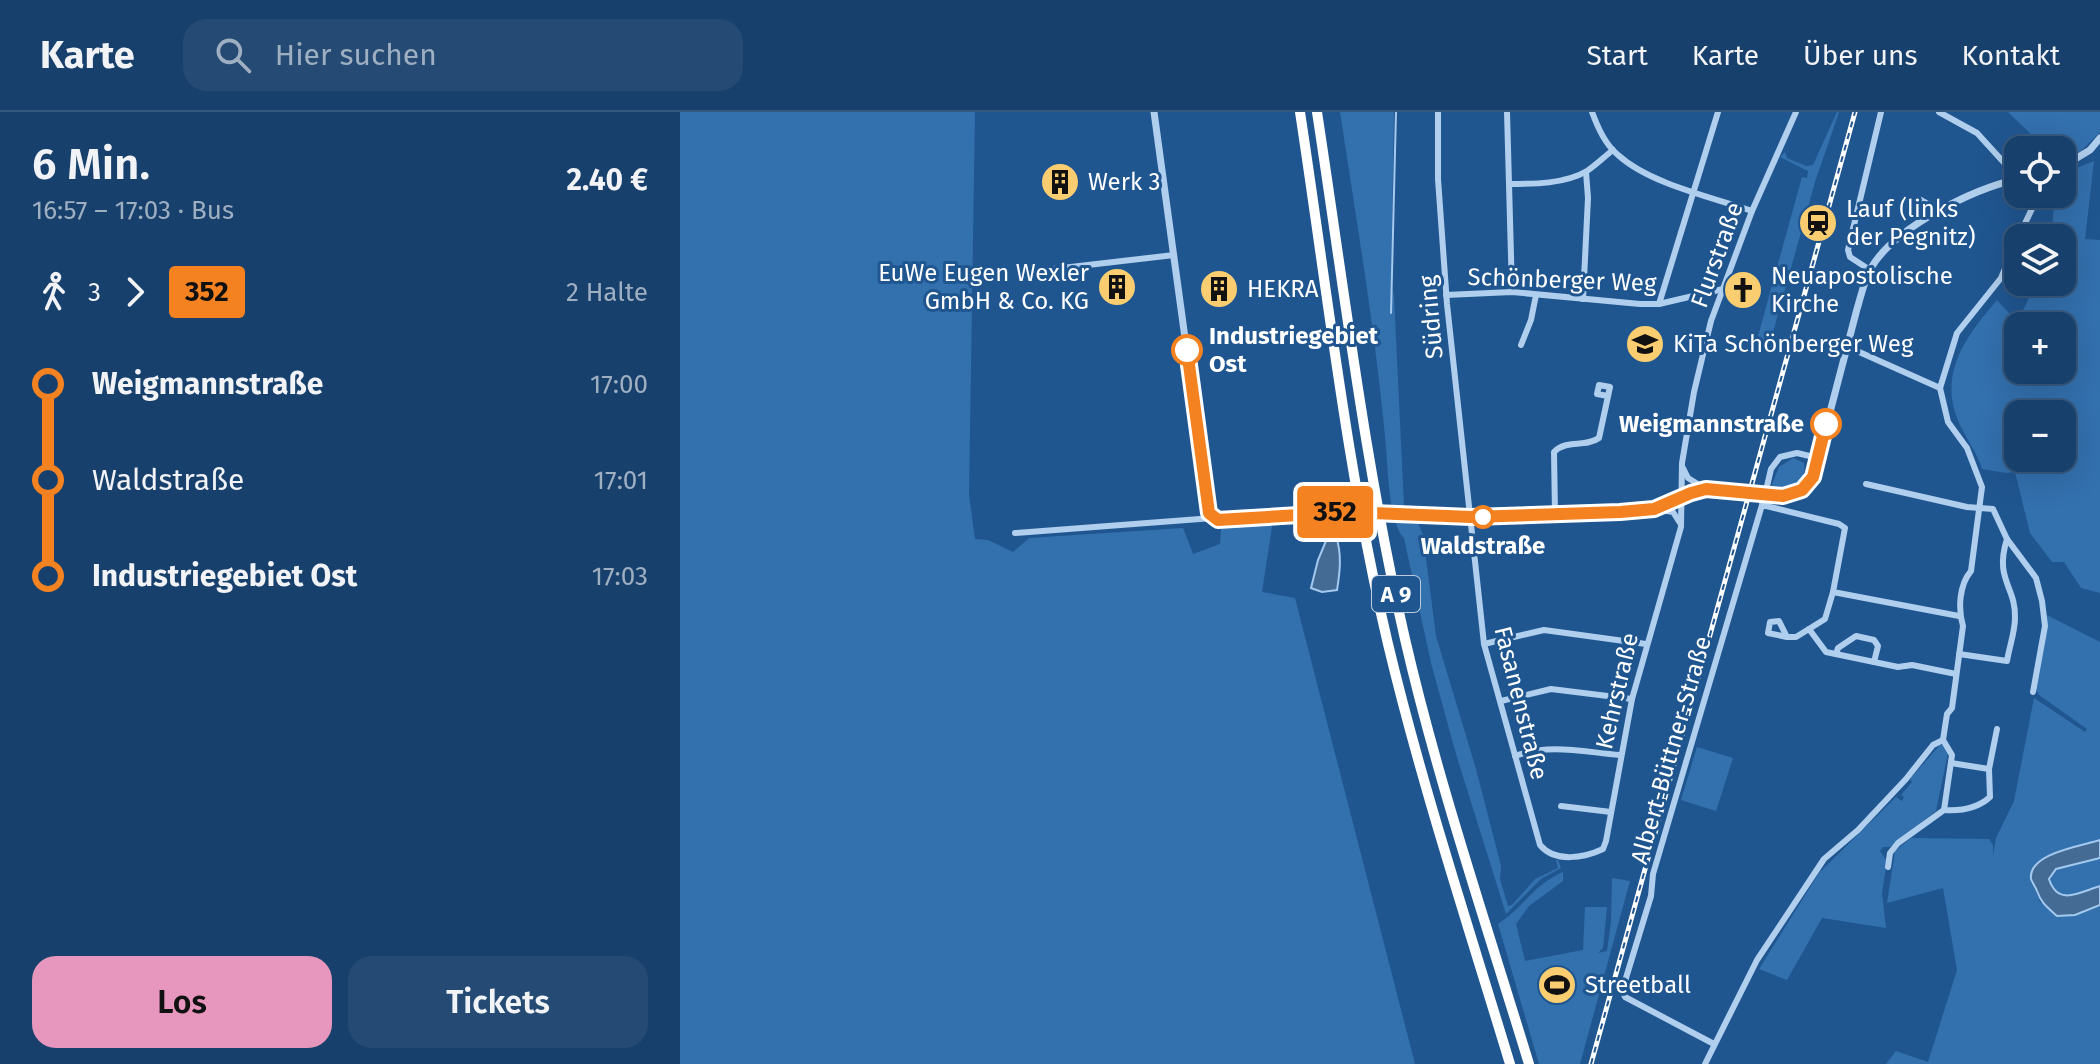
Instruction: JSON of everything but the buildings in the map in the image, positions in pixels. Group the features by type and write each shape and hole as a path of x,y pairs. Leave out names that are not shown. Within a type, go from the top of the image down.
{"highway":[{"name":"A 9","path":"1300,112 1359,501 1388,644 1424,777 1510,1064"},
{"name":"A 9","path":"1317,112 1376,498 1405,639 1437,760 1529,1064"}],"street":[{"path":"1154,112 1209,508 1213,518"},
{"name":"Südring","path":"1438,112 1438,179 1446,295 1471,517"},
{"path":"1507,112 1512,292"},
{"path":"1592,112 1600,133 1613,150 1643,171 1752,211"},
{"path":"1659,304 1718,112"},
{"name":"Flurstraße","path":"1682,498 1682,463 1694,392 1711,321 1752,211 1796,112"},
{"path":"1870,270 1850,257 1848,250 1881,112"},
{"path":"1939,112 1977,133 2004,163"},
{"path":"2076,158 2090,150 2100,138"},
{"path":"1509,184 1559,180 1586,172 1613,150"},
{"path":"1583,299 1588,198 1586,172"},
{"path":"1654,509 1706,489 1783,496 1802,490 1813,477 1870,270 1905,234 1939,210 1975,191 2004,182"},
{"path":"1921,200 1939,210"},
{"path":"1036,271 1174,255"},
{"path":"1944,810 1952,755 1943,740 1947,714 1952,708 1963,626 1959,616 1965,579 1971,571 1982,487 1975,465 1948,422 1940,388 1957,333 2004,271"},
{"name":"Schönberger Weg","path":"1446,295 1512,292 1659,304 1723,289"},
{"path":"1521,345 1536,295"},
{"path":"1848,347 1940,388"},
{"path":"1555,513 1554,452 1563,445 1591,444 1599,438 1608,396"},
{"name":"Albert-Büttner-Straße","path":"1714,1044 1625,997 1622,991 1771,469 1780,457 1797,453 1818,458"},
{"path":"1682,463 1688,478 1706,489"},
{"path":"1866,484 1967,507 1993,509 2007,539 2036,578 2042,601 2045,626 2033,692"},
{"name":"Kehrstraße","path":"1588,856 1603,849 1632,699 1681,527 1682,498"},
{"path":"1762,505 1845,528 1825,619 1796,637 1787,637"},
{"path":"1402,512 1471,517 1654,509 1673,512 1681,527"},
{"path":"1015,533 1213,518 1348,512"},
{"name":"Fasanenstraße","path":"1471,517 1484,644 1540,845 1553,855 1588,856"},
{"path":"1959,654 2007,661 2016,618 2002,570 2002,554 2007,539"},
{"path":"1833,592 1959,616"},
{"path":"1809,629 1826,652 1898,667 1912,665 1956,674"},
{"path":"1484,644 1544,630 1646,644"},
{"path":"1836,654 1838,648 1856,636 1874,640 1878,646 1874,662"},
{"path":"1501,701 1551,689 1632,699"},
{"path":"1888,867 1890,853 1898,843 1944,810 1961,811 1986,802 1990,797 1989,769 1997,729"},
{"path":"1705,1064 1757,960 1824,859 1858,830 1933,745 1943,740"},
{"path":"1515,756 1536,748 1560,747 1620,755"},
{"path":"1951,763 1989,769"},
{"path":"1561,806 1611,812"}],"shaded area":[{"path":"680,112 975,112 969,495 975,539 988,540 1013,552 1029,538 1183,528 1193,554 1220,544 1221,527 1273,520 1262,592 1295,598 1415,1064 680,1064"},
{"path":"1340,112 1394,112 1391,283 1404,506 1401,507 1403,517 1417,520 1423,535 1436,636 1476,769 1508,906 1535,879 1558,868 1556,860 1561,868 1541,879 1506,914 1456,754 1431,663 1404,538 1392,509 1372,321"},
{"path":"1837,112 1768,350 1755,347 1802,177 1807,178 1808,171 1780,157 1785,152 1787,158 1806,166 1813,165"},
{"path":"2008,112 2100,112 2100,132 2076,154 2076,136 2033,136"},
{"path":"2094,161 2085,239 2100,240 2100,593 2081,588 2064,562 2052,562 2030,533 2015,472 2006,473 1982,469 1952,401 1954,369 1959,354 1997,300 2008,312 2004,312 2004,384 2076,384 2076,312 2022,312 2030,296 2076,296 2076,224 2052,224 2054,208 2076,208 2076,168"},
{"path":"1793,458 1804,463 1800,479 1784,487 1771,487 1779,467"},
{"path":"1328,536 1336,536 1338,543 1339,576 1337,590 1322,592 1311,588"},
{"path":"2045,614 2100,642 2100,840 2067,851 2057,851 2031,880 2040,902 2075,915 2100,905 2100,1064 1886,1064 1896,1051 1928,1062 1957,970 1943,888 1887,903 1895,851 1911,838 1989,839 1993,845 1993,856 1996,838 2014,801 2034,698 2085,732 2087,729 2039,695 2036,689"},
{"path":"1940,745 1944,745 1948,753 1936,811 1890,847 1883,847 1880,851 1887,861 1882,893 1886,928 1822,918 1787,980 1759,969 1819,873 1896,797 1902,801 1904,797 1901,795 1912,782 1910,779"},
{"path":"1697,747 1733,758 1716,811 1681,800"},
{"path":"2100,840 2100,858 2056,869 2049,879 2053,888 2064,895 2100,886 2100,905 2075,915 2057,916 2040,899 2031,879 2032,870 2058,852"},
{"path":"2100,858 2100,886 2061,896 2049,883 2056,869"},
{"path":"1563,872 1563,881 1529,906 1516,924 1525,961 1583,950 1585,907 1607,907 1603,948 1598,953 1607,951 1612,878 1630,881 1580,1064 1539,1064 1498,924 1544,883"}],"waterway":[{"path":"1391,313 1396,112"}],"tunnel":[{"path":"1348,512 1402,512"}],"railway":[{"path":"1591,1064 1855,112"}],"bus line":[{"name":"352","path":"1187,350 1209,513 1218,520 1348,512 1483,517 1620,512 1654,509 1706,489 1783,496 1802,490 1813,477 1826,424"}],"place":[{"name":"Werk 3","path":"1060,182"},
{"name":"Lauf (links der Pegnitz)","path":"1818,223"},
{"name":"EuWe Eugen Wexler GmbH & Co. KG","path":"1117,287"},
{"name":"HEKRA","path":"1219,289"},
{"name":"Neuapostolische Kirche","path":"1743,290"},
{"name":"KiTa Schönberger Weg","path":"1645,344"},
{"name":"Industriegebiet Ost","path":"1187,350"},
{"name":"Weigmannstraße","path":"1826,424"},
{"name":"Waldstraße","path":"1483,517"},
{"name":"Streetball","path":"1557,985"}]}
